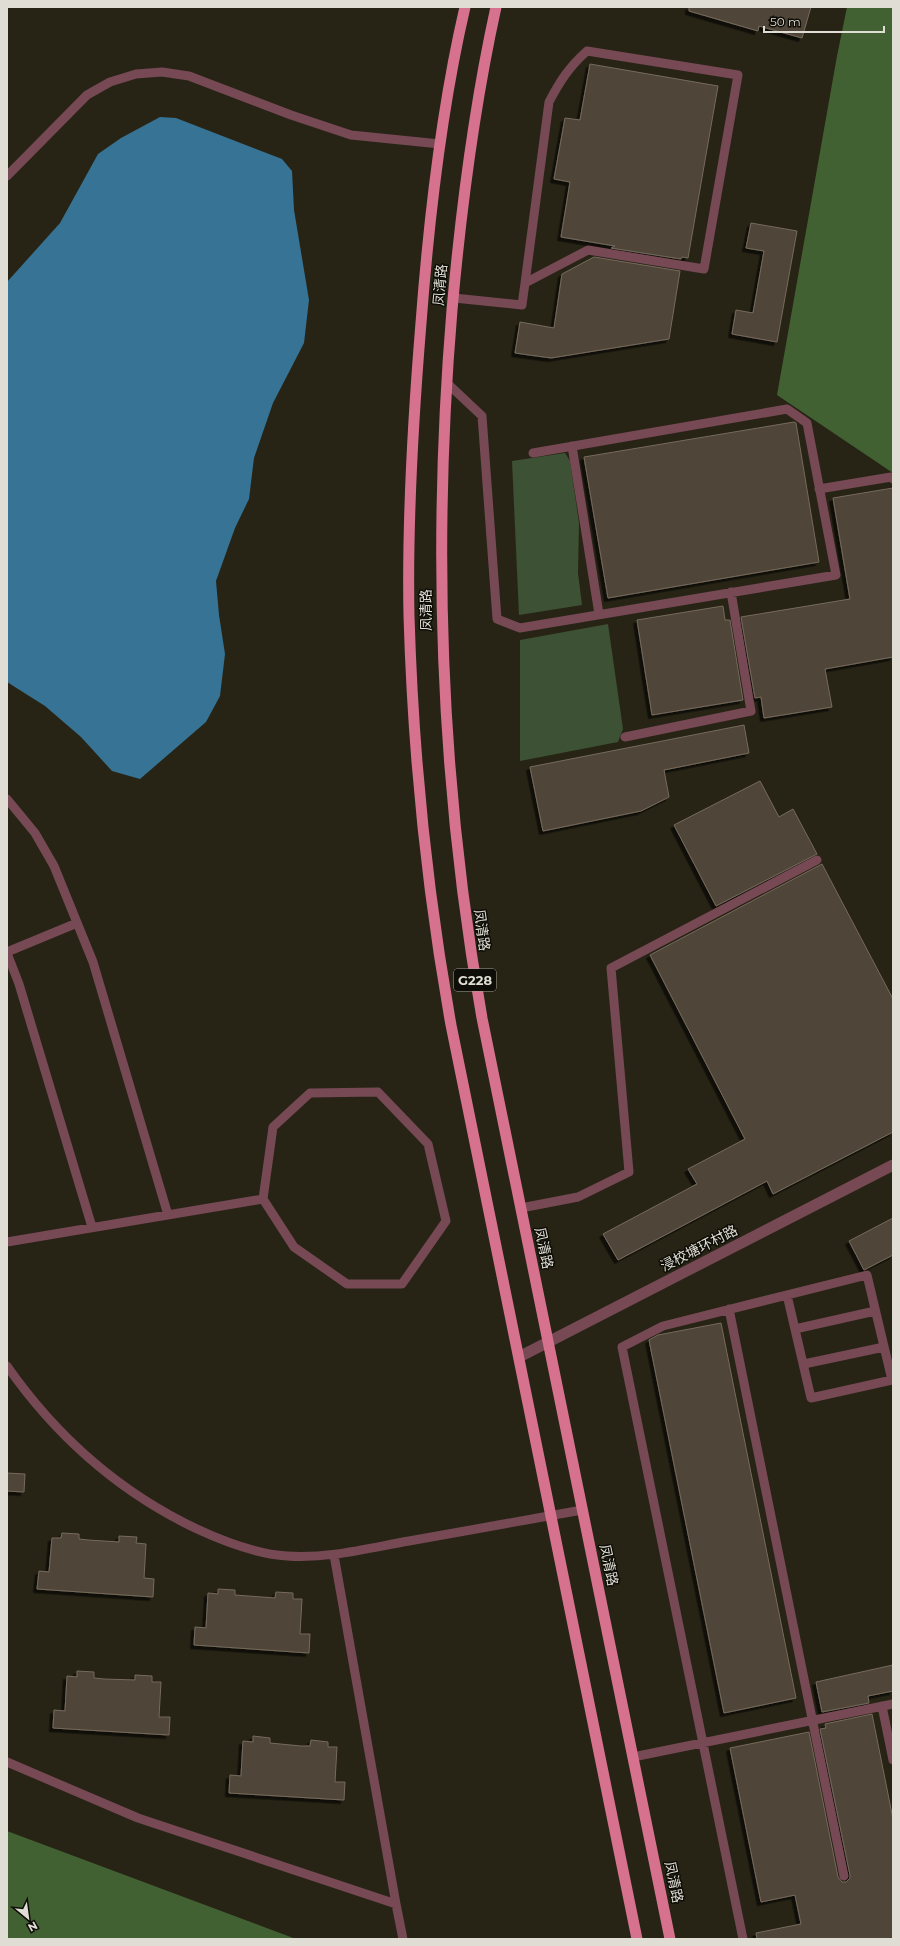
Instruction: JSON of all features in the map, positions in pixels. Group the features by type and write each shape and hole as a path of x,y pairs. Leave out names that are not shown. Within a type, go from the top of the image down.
{"highway":[{"name":"凤清路","path":"465,7 440,144 424,276 414,411 409,615 414,715 427,860 439,958 637,1939"},
{"name":"凤清路","path":"496,7 471,148 454,298 447,384 440,545 441,613 454,816 460,884 470,951 520,1208 670,1939"}],"street":[{"name":"浸校塘环村路","path":"519,1357 893,1165"}],"lane":[{"path":"454,298 522,305 524,283 549,102 560,81 573,63 587,51 738,75 704,269 588,250 524,283"},
{"path":"7,176 87,95 110,82 136,74 162,72 189,76 290,115 351,135 440,144"},
{"path":"447,384 482,416 497,619 520,628 836,575 807,423 787,409 533,453"},
{"path":"572,446 599,614"},
{"path":"819,489 891,477 893,479"},
{"path":"625,737 751,711 731,592"},
{"path":"7,799 35,833 54,866 77,923 92,962 168,1215"},
{"path":"520,1208 578,1197 629,1172 611,968 817,860"},
{"path":"77,923 7,953 19,984 92,1228"},
{"path":"378,1092 428,1144 446,1221 402,1284 347,1284 294,1247 263,1199 273,1127 310,1093 378,1092"},
{"path":"7,1242 263,1199"},
{"path":"743,1939 622,1347 663,1326 730,1309 867,1275 892,1380 811,1398 787,1295"},
{"path":"730,1309 811,1720 844,1876"},
{"path":"795,1329 875,1311"},
{"path":"804,1364 884,1347"},
{"path":"7,1366 41,1410 69,1440 121,1484 155,1506 197,1529 241,1547 287,1556 334,1555 582,1510"},
{"path":"334,1555 403,1939"},
{"path":"633,1756 893,1704"},
{"path":"882,1706 893,1760"},
{"path":"7,1762 138,1818 396,1904"}],"green space":[{"path":"847,7 893,7 893,473 777,395"},
{"path":"565,453 570,461 579,523 578,573 582,605 519,615 512,461"},
{"path":"608,624 623,729 618,742 520,761 520,640"},
{"path":"7,1831 296,1939 7,1939"}],"water":[{"path":"160,117 176,118 282,159 292,171 294,210 309,300 304,343 273,403 254,458 249,499 235,528 216,581 225,654 220,696 206,722 140,779 112,771 81,737 45,706 7,682 7,282 60,223 98,154 121,138"}],"building":[{"path":"689,7 811,7 802,38 759,26 758,31 689,11"},
{"path":"590,64 718,86 688,258 682,257 681,259 611,248 615,246 561,237 570,182 554,179 565,118 580,120"},
{"path":"751,223 797,231 777,342 732,334 736,310 753,313 764,251 746,248"},
{"path":"594,257 680,271 669,339 551,358 515,353 520,322 554,328 562,274"},
{"path":"794,422 796,423 819,562 608,598 584,457"},
{"path":"893,488 893,657 825,669 832,707 764,718 761,697 755,698 741,617 850,599 833,498"},
{"path":"723,606 725,620 730,620 743,700 652,715 637,620"},
{"path":"744,725 749,753 664,770 669,797 641,811 543,831 530,767"},
{"path":"760,781 779,817 793,809 817,854 716,906 674,825"},
{"path":"822,864 893,999 893,1132 773,1194 767,1181 618,1260 603,1234 697,1184 688,1169 745,1139 650,955"},
{"path":"893,1218 893,1255 864,1270 849,1241"},
{"path":"721,1323 796,1698 724,1713 649,1340 658,1335"},
{"path":"7,1473 25,1474 24,1492 7,1491"},
{"path":"62,1533 79,1534 79,1539 119,1542 119,1536 137,1537 136,1543 146,1544 144,1578 154,1579 153,1597 37,1589 39,1571 49,1572 52,1538 61,1538"},
{"path":"218,1589 235,1590 235,1595 275,1598 276,1592 293,1593 293,1599 302,1599 300,1634 310,1634 309,1653 194,1645 195,1627 206,1628 208,1593 218,1594"},
{"path":"893,1665 893,1691 868,1696 869,1703 822,1712 816,1682"},
{"path":"77,1671 94,1672 94,1678 104,1679 135,1680 135,1675 152,1676 152,1682 161,1682 159,1717 170,1717 169,1735 53,1728 54,1710 65,1711 67,1676 77,1677"},
{"path":"872,1714 893,1819 893,1939 757,1939 756,1933 801,1924 795,1895 761,1902 730,1748 809,1732 838,1877 842,1882 846,1882 850,1878 850,1875 820,1729 826,1728 825,1724"},
{"path":"253,1736 270,1738 270,1743 310,1746 311,1740 328,1742 328,1747 337,1747 335,1782 345,1782 344,1800 229,1793 230,1775 241,1776 243,1741 253,1742"}]}
